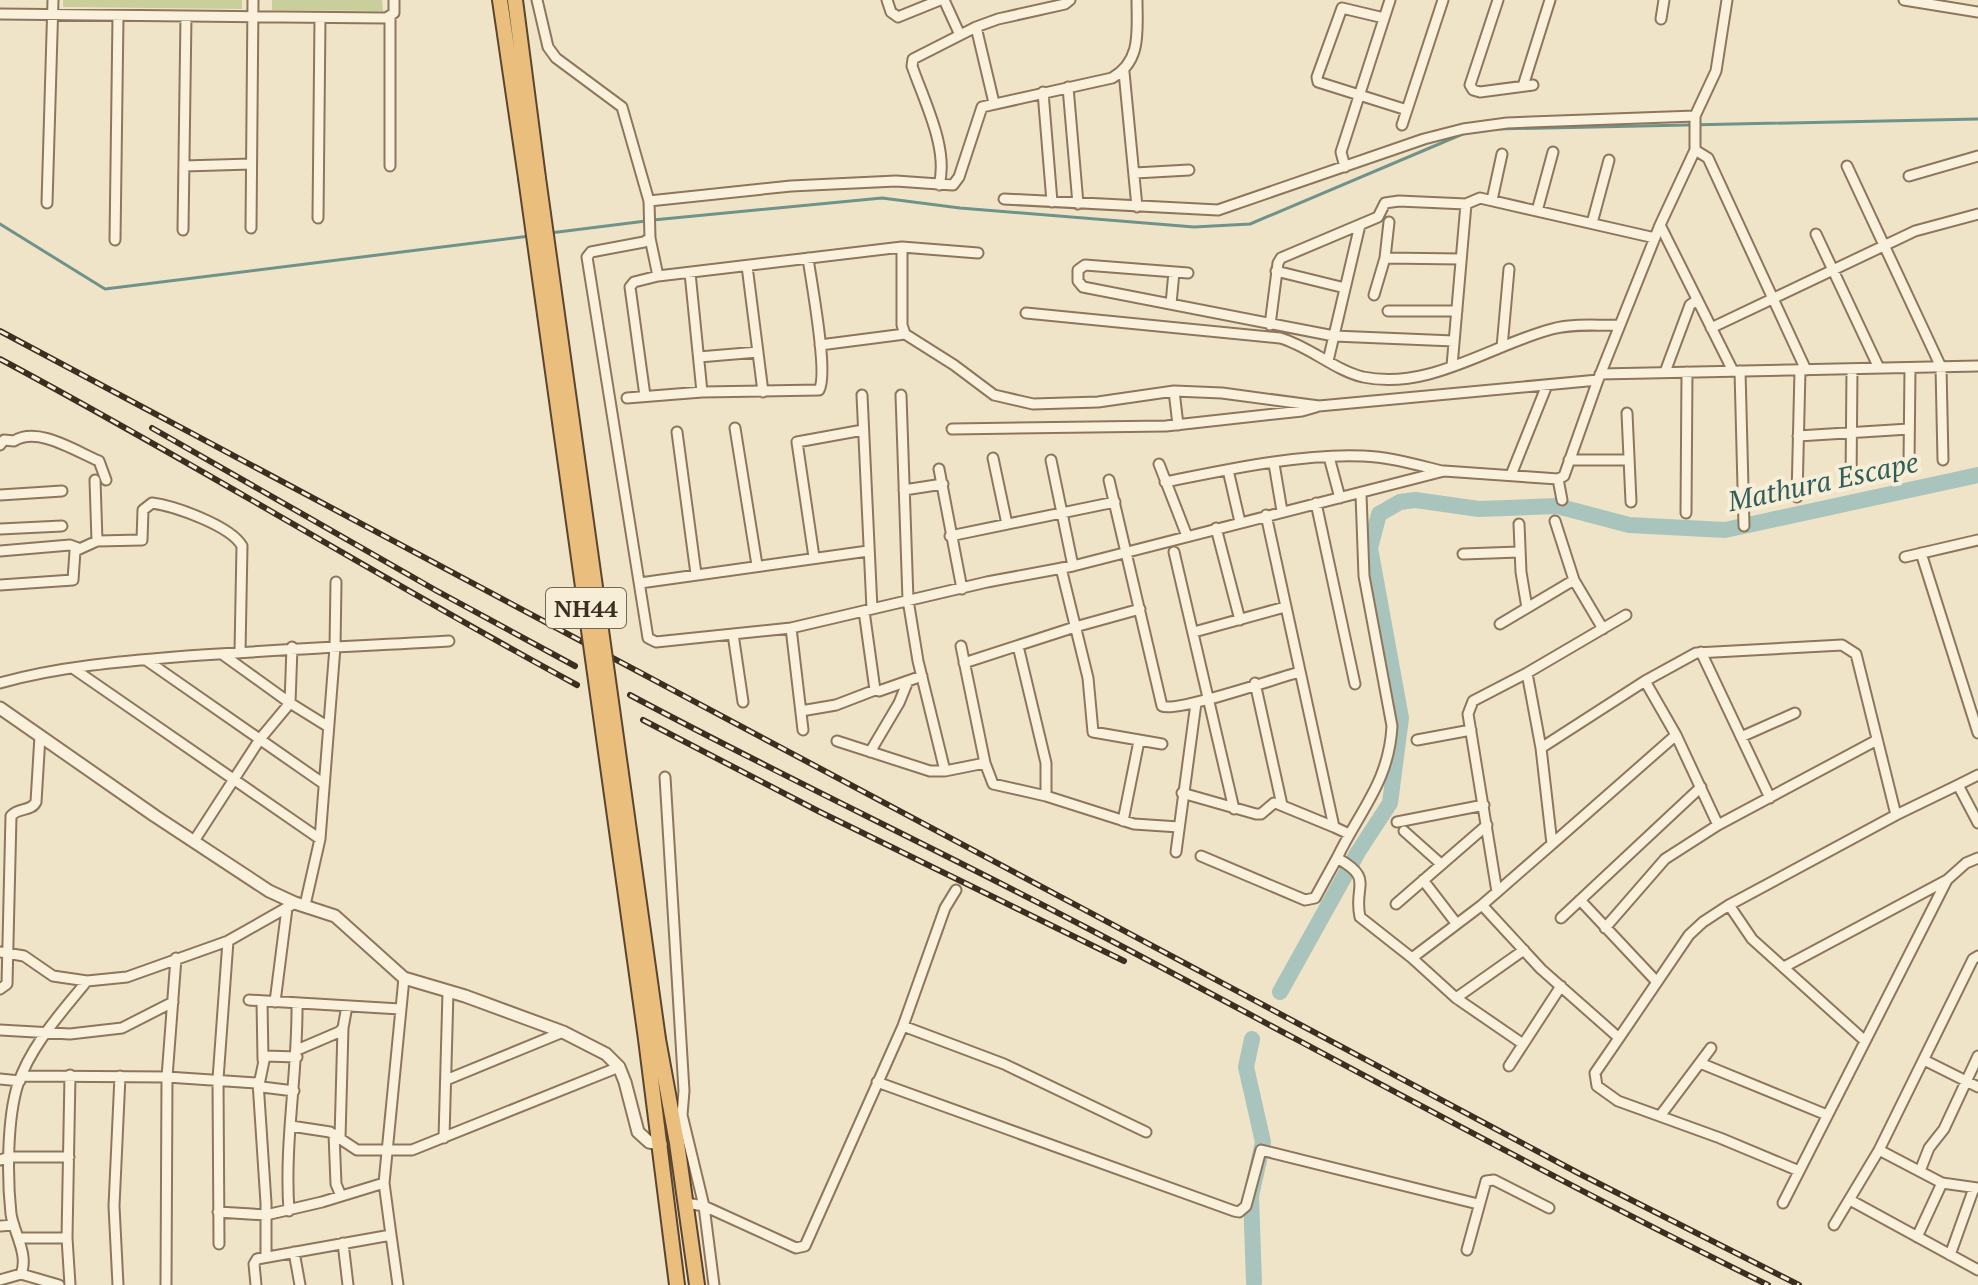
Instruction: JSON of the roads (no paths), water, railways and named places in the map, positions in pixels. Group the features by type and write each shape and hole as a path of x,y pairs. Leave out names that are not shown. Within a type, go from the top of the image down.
{"highway":[{"name":"NH44","path":"500,0 532,178 652,1039 677,1285"},
{"name":"NH44","path":"515,0 532,178"},
{"name":"NH44","path":"652,1039 686,1203 697,1285"}],"street":[{"path":"47,203 53,0"},
{"path":"251,228 253,0"},
{"path":"390,166 390,17 394,13 394,0"},
{"path":"537,0 548,47 556,58 622,107 649,201 658,276"},
{"path":"887,0 891,12 898,17 942,0 960,35"},
{"path":"939,185 943,172 942,155 912,66 913,59 976,27 1065,4 1070,0"},
{"path":"649,201 791,186 896,181 953,185 957,182 982,107 1112,78 1124,72 1135,54 1137,0"},
{"path":"1345,167 1341,152 1390,0"},
{"path":"1402,125 1443,0"},
{"path":"1498,0 1470,85 1480,92 1528,85 1550,0"},
{"path":"1661,19 1664,0"},
{"path":"1165,482 1329,457 1382,458 1444,471 1558,479 1564,476 1599,377 1660,225 1696,146 1695,119 1716,71 1727,0"},
{"path":"1904,0 1978,12"},
{"path":"1384,18 1342,8 1317,77 1318,82 1407,110"},
{"path":"0,14 390,17"},
{"path":"183,230 186,16"},
{"path":"115,240 118,17"},
{"path":"318,218 320,18"},
{"path":"976,27 994,103"},
{"path":"1124,72 1137,207"},
{"path":"1068,87 1078,204"},
{"path":"1043,92 1052,202"},
{"path":"1004,199 1218,210 1424,139 1485,125 1695,119"},
{"path":"1696,146 1708,158 1774,298 1803,370 1797,497"},
{"path":"1537,211 1553,152"},
{"path":"1492,200 1502,154"},
{"path":"1909,176 1978,156"},
{"path":"1592,223 1609,160"},
{"path":"184,166 251,164"},
{"path":"1847,166 1941,367 1943,460"},
{"path":"1135,173 1189,170"},
{"path":"1270,325 1278,263 1286,255 1378,217 1385,203 1466,204 1480,198 1655,238"},
{"path":"1452,366 1466,204"},
{"path":"1711,328 1915,231 1978,214"},
{"path":"1374,295 1385,258 1389,222"},
{"path":"1328,361 1360,225"},
{"path":"1660,225 1736,371 1744,526"},
{"path":"651,234 644,242 591,252 587,257 650,640 656,642 791,628 1073,566 1444,471"},
{"path":"1816,234 1879,368"},
{"path":"645,396 630,287 634,282 658,276 902,247 978,253"},
{"path":"902,247 902,325 905,334 994,395 1007,400 1033,404 1098,402 1174,391 1222,393 1319,406"},
{"path":"627,398 702,392 819,390 823,383 820,345 808,258"},
{"path":"1385,258 1461,259"},
{"path":"1188,273 1085,265 1078,270 1078,281 1083,287 1334,336 1454,341"},
{"path":"747,266 763,392"},
{"path":"1502,347 1509,269"},
{"path":"1276,271 1345,288"},
{"path":"1171,304 1174,272"},
{"path":"690,273 702,392"},
{"path":"1665,372 1690,305 1697,300"},
{"path":"1388,311 1457,311"},
{"path":"1026,313 1280,338 1301,345 1362,377 1393,379 1419,376 1452,366 1557,328 1620,325"},
{"path":"820,345 905,334"},
{"path":"699,357 758,352"},
{"path":"952,429 1178,425 1302,411 1319,406 1665,372 1978,366"},
{"path":"1909,464 1910,368"},
{"path":"1851,483 1852,369"},
{"path":"1686,513 1687,372"},
{"path":"1511,475 1547,385"},
{"path":"1174,391 1178,425"},
{"path":"862,395 868,610 875,690"},
{"path":"901,395 908,600 945,771"},
{"path":"1627,413 1631,502"},
{"path":"735,428 757,565"},
{"path":"1798,436 1909,429"},
{"path":"814,557 797,442 863,430"},
{"path":"677,432 696,574"},
{"path":"0,445 4,440 14,441 23,435 42,437 99,461 97,541"},
{"path":"1329,457 1340,498"},
{"path":"993,458 1007,524"},
{"path":"1051,460 1073,566"},
{"path":"1569,460 1629,460"},
{"path":"1159,464 1187,536"},
{"path":"1274,464 1282,511"},
{"path":"939,469 962,589"},
{"path":"1228,470 1240,522"},
{"path":"1558,479 1562,500"},
{"path":"1109,480 1162,706 1168,708 1196,703 1300,672"},
{"path":"904,490 943,484"},
{"path":"0,495 62,491"},
{"path":"1201,856 1305,900 1315,898 1340,860 1349,834 1380,783 1389,753 1392,726 1364,576 1361,494"},
{"path":"950,536 1115,502"},
{"path":"0,585 73,580 75,551 78,548 97,541 142,540 143,510 152,503 197,515 237,538 242,546 240,652"},
{"path":"1316,503 1355,684"},
{"path":"1266,515 1334,827"},
{"path":"1555,521 1574,580 1603,629"},
{"path":"1519,524 1519,552 1527,608"},
{"path":"0,529 62,526"},
{"path":"1216,528 1240,620"},
{"path":"1905,557 1978,540"},
{"path":"0,551 70,545 78,548"},
{"path":"640,583 868,551"},
{"path":"1174,552 1234,809"},
{"path":"1463,554 1519,552"},
{"path":"1921,553 1978,733"},
{"path":"1061,568 1089,687 1093,732 1162,744"},
{"path":"1500,624 1574,580"},
{"path":"275,1002 296,905 320,839 335,647 336,582"},
{"path":"1194,632 1285,607"},
{"path":"964,663 1140,609"},
{"path":"1497,892 1468,714 1473,701 1626,615"},
{"path":"791,628 803,730"},
{"path":"733,634 743,702"},
{"path":"0,683 146,660 292,647 449,641"},
{"path":"1541,748 1677,661 1701,652 1842,645 1856,654 1896,815"},
{"path":"961,646 990,781 997,786 1046,796 1146,827 1179,827"},
{"path":"1018,646 1046,763 1046,796"},
{"path":"194,841 260,739 290,703 292,647"},
{"path":"1701,652 1770,798"},
{"path":"222,654 327,726"},
{"path":"146,660 324,784"},
{"path":"74,669 320,839"},
{"path":"1527,673 1541,748 1552,844"},
{"path":"801,711 836,705 922,676"},
{"path":"870,752 899,703 908,681"},
{"path":"1645,681 1676,735 1718,825"},
{"path":"1255,683 1282,805"},
{"path":"1176,852 1196,703"},
{"path":"0,708 269,891 296,905 335,916 404,978 465,996 563,1032 606,1054 619,1067 638,1132 649,1142 661,1144"},
{"path":"1741,737 1795,713"},
{"path":"1417,740 1471,730"},
{"path":"1412,958 1482,905 1676,735"},
{"path":"0,989 7,984 4,925 11,816 32,808 36,802 40,736"},
{"path":"1605,928 1665,859 1718,825 1877,740"},
{"path":"837,741 930,771 985,763"},
{"path":"1123,821 1139,741"},
{"path":"1799,1171 1618,1101 1597,1086 1595,1073 1689,935 1729,905 1896,815 1978,775"},
{"path":"665,777 684,1091 682,1115 704,1206 714,1285"},
{"path":"1958,785 1978,823"},
{"path":"1561,918 1701,787"},
{"path":"1182,793 1261,814 1274,803 1349,834"},
{"path":"1441,864 1401,826 1484,805"},
{"path":"1396,904 1487,825"},
{"path":"1784,967 1947,880 1966,863 1978,858"},
{"path":"1340,860 1355,868 1360,876 1360,917 1456,998 1523,1044"},
{"path":"1423,880 1456,923"},
{"path":"1783,1203 1947,880"},
{"path":"686,1203 704,1206 796,1248 805,1246 903,1026 945,908 956,890"},
{"path":"1580,900 1656,981"},
{"path":"4,952 24,956 53,976 87,981 127,977 228,941 296,905"},
{"path":"1482,905 1561,986 1619,1038"},
{"path":"1729,905 1752,939 1864,1040"},
{"path":"219,1244 218,1079 228,941"},
{"path":"1456,998 1524,950"},
{"path":"1834,1225 1879,1150 1973,959 1978,956"},
{"path":"166,1285 167,1077 176,958"},
{"path":"398,1285 384,1183 404,978"},
{"path":"21,1274 24,1265 14,1225 4,1158 20,1078 46,1032 87,981"},
{"path":"1509,1066 1561,986"},
{"path":"444,1138 448,992"},
{"path":"249,1000 400,1009"},
{"path":"262,1001 263,1060 258,1082 266,1257"},
{"path":"0,1030 78,1034 122,1028 173,1002"},
{"path":"289,1211 287,1181 297,1053 297,1003"},
{"path":"341,1196 336,1184 337,1136 347,1006"},
{"path":"903,1026 1004,1064 1146,1132"},
{"path":"263,1060 268,1055 297,1053 343,1028"},
{"path":"446,1080 563,1032"},
{"path":"1660,1116 1711,1048"},
{"path":"1920,1171 1929,1148 1944,1129 1978,1056"},
{"path":"1924,1060 1978,1087"},
{"path":"1700,1063 1827,1115"},
{"path":"291,1126 337,1136 357,1150 412,1150 619,1067"},
{"path":"0,1079 70,1075 218,1079 258,1082 262,1087 294,1091"},
{"path":"70,1075 67,1238 70,1285"},
{"path":"118,1285 114,1206 120,1076"},
{"path":"877,1082 1234,1211 1239,1212 1246,1206 1263,1150 1478,1204"},
{"path":"1879,1150 1942,1183 1976,1188 1950,1255"},
{"path":"4,1158 69,1157"},
{"path":"1467,1250 1486,1181 1494,1180 1549,1208"},
{"path":"218,1212 266,1215 289,1211 384,1183"},
{"path":"1917,1237 1942,1183"},
{"path":"1850,1200 1978,1270"},
{"path":"0,1226 14,1225"},
{"path":"256,1285 254,1262 266,1257 391,1235"},
{"path":"19,1238 67,1238"},
{"path":"343,1243 348,1285"},
{"path":"294,1252 300,1285"},
{"path":"0,1280 21,1274 59,1285"}],"waterway":[{"path":"1495,129 1978,119"},
{"path":"653,220 882,198 960,208 1194,227 1250,224 1465,133"},
{"path":"550,233 646,221"},
{"path":"0,224 105,289 530,236"},
{"name":"Mathura Escape","path":"1280,992 1358,852 1390,803 1401,718 1370,548 1379,514 1400,502 1415,500 1479,509 1557,506 1629,525 1725,530 1978,475"},
{"name":"Mathura Escape","path":"1252,1039 1246,1067 1263,1142 1251,1196 1254,1282"}],"railway":[{"path":"0,331 1580,1174 1799,1285"},
{"path":"0,359 577,685"},
{"path":"152,428 575,666"},
{"path":"630,695 1032,899 1512,1154 1768,1285"},
{"path":"643,720 818,811 1124,961"}]}
